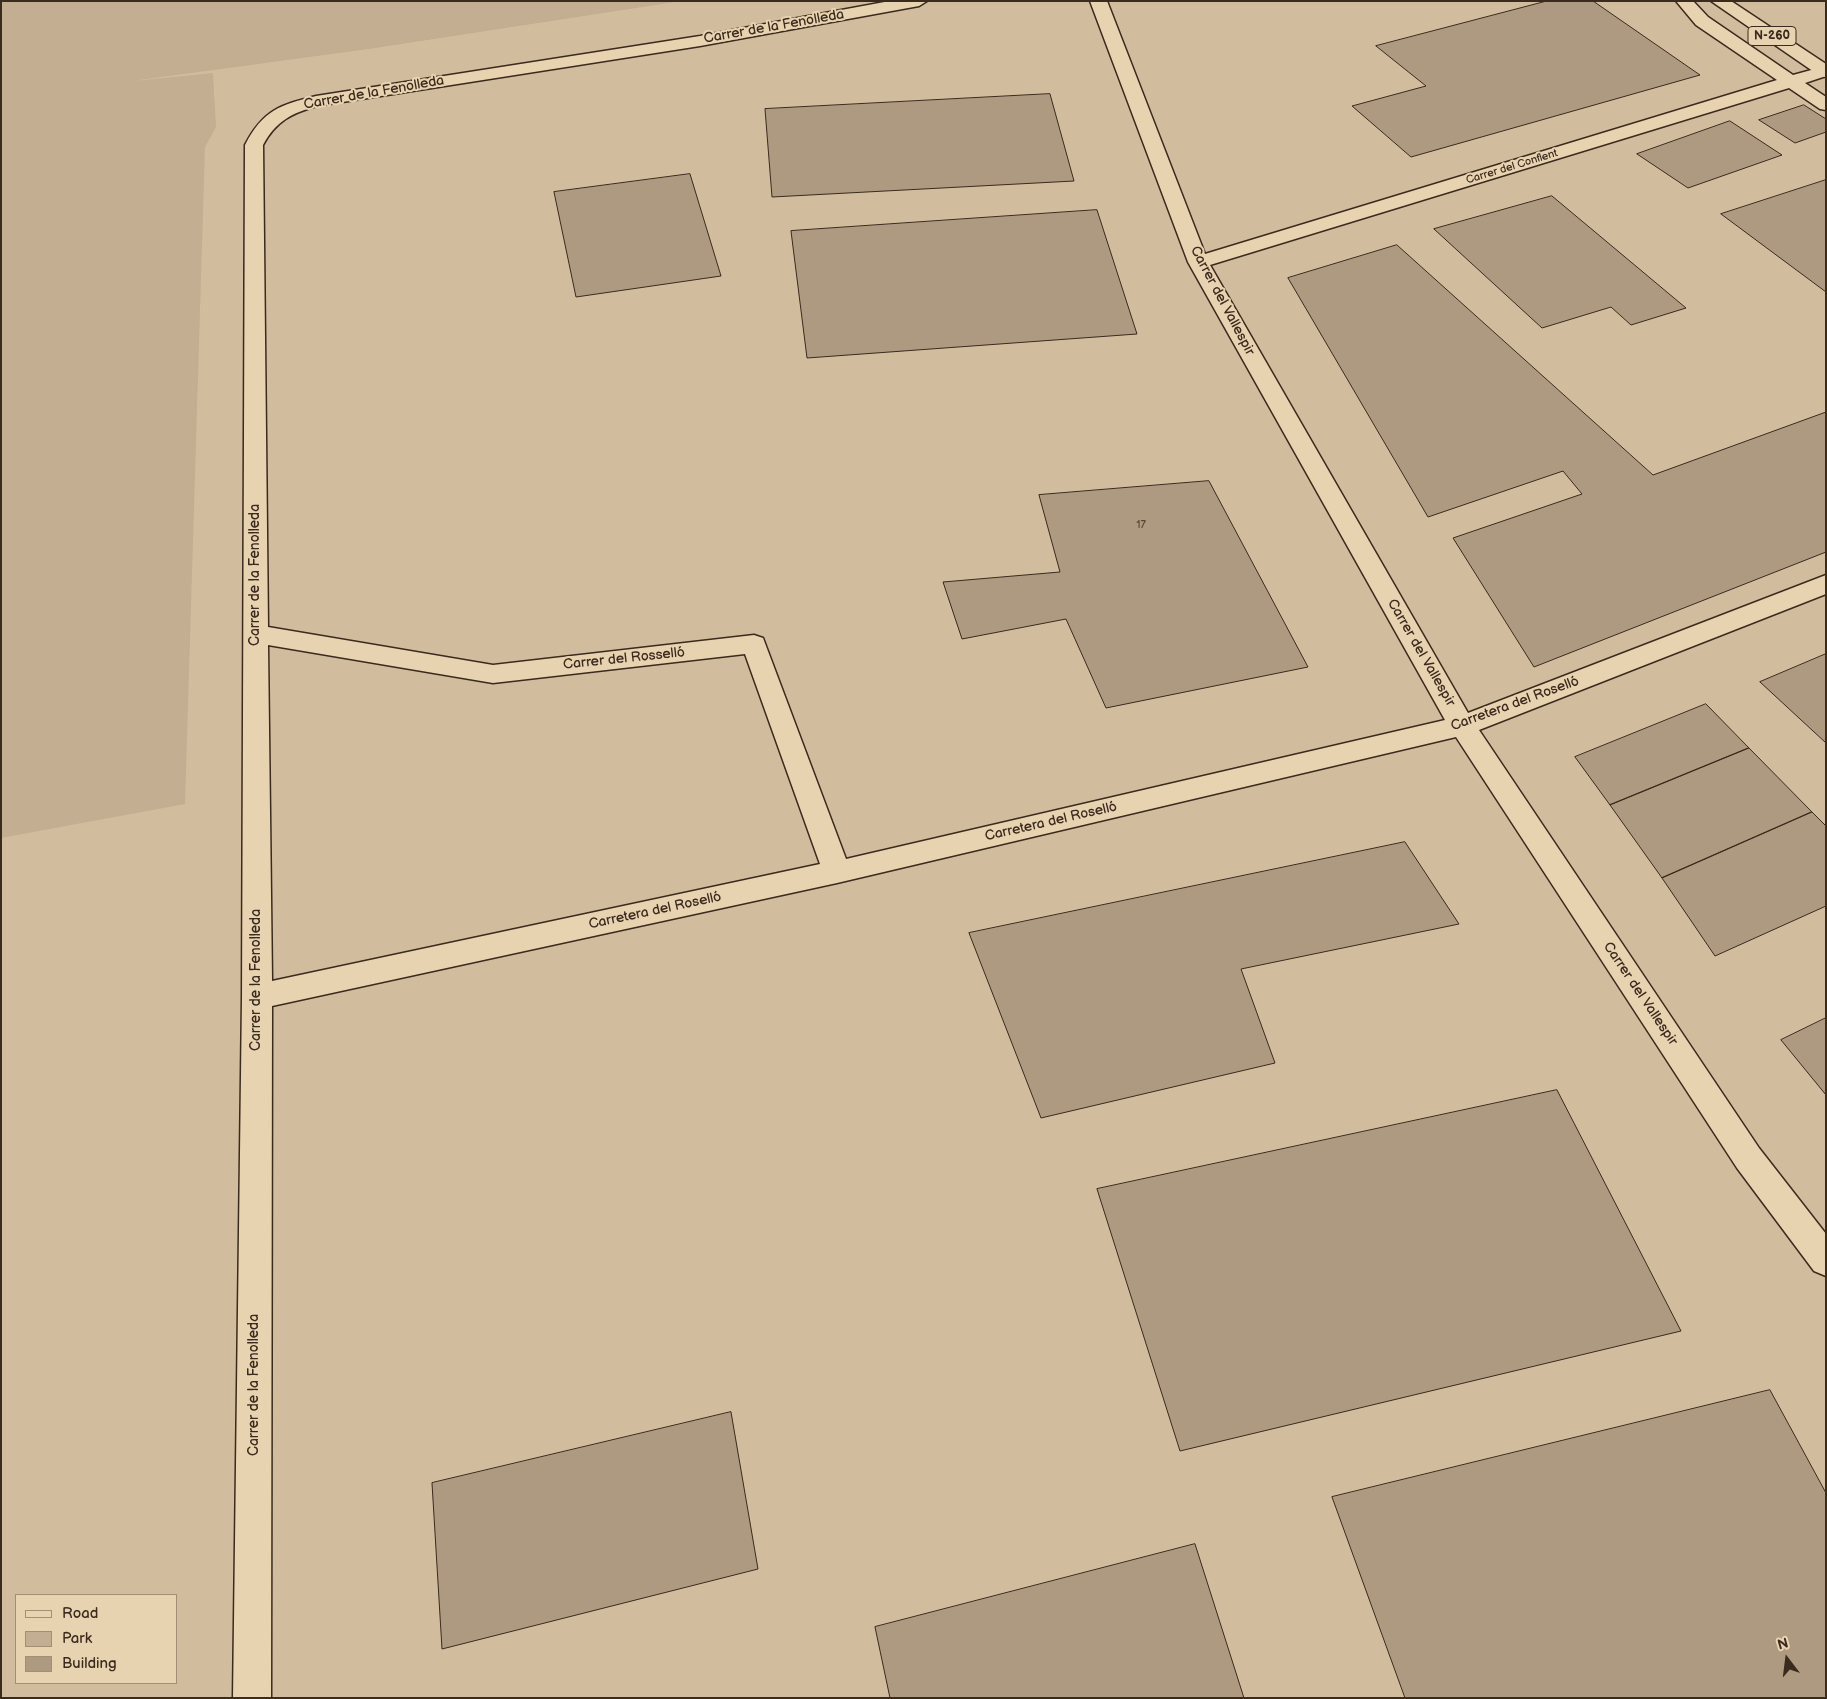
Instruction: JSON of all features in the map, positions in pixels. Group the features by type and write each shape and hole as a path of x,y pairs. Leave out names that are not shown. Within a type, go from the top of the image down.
{"street":[{"name":"Carrer de la Fenolleda","path":"252,1698 257,997 254,145 263,125 285,110 316,100 700,41 919,1"},
{"name":"Carrer del Vallespir","path":"1098,1 1198,262 1462,726 1748,1158 1826,1260"},
{"path":"1684,1 1702,21 1826,105"},
{"name":"N-260","path":"1719,1 1826,71"},
{"name":"Carrer del Conflent","path":"1198,262 1826,71"},
{"name":"Carretera del Roselló","path":"257,997 837,872 1462,726 1826,584"},
{"name":"Carrer del Rosselló","path":"256,634 493,674 754,644 837,872"}],"shaded area":[{"path":"683,1 1826,1 1826,1698 1,1698 1,149 108,84 370,49"}],"green space":[{"path":"1,1 683,1 370,49 133,81 213,73 216,127 205,147 185,804 1,838"}],"building":[{"path":"1547,1 1593,1 1700,75 1411,157 1352,106 1426,86 1376,46"},
{"path":"1050,94 1074,181 772,197 765,109"},
{"path":"1804,105 1826,119 1826,132 1795,143 1759,120"},
{"path":"1730,121 1782,155 1688,188 1637,154"},
{"path":"690,174 721,276 576,297 554,192"},
{"path":"1826,180 1826,292 1721,214"},
{"path":"1552,196 1686,308 1631,325 1611,307 1542,328 1434,229"},
{"path":"1097,210 1137,334 807,358 791,231"},
{"path":"1397,245 1653,475 1826,412 1826,552 1534,667 1453,538 1582,494 1563,471 1428,517 1288,278"},
{"path":"1209,481 1308,667 1106,708 1066,619 962,639 943,582 1060,572 1039,495"},
{"path":"1826,654 1826,743 1760,682"},
{"path":"1706,704 1749,748 1610,805 1575,757"},
{"path":"1749,748 1812,812 1662,878 1610,805"},
{"path":"1812,812 1826,826 1826,906 1715,956 1662,878"},
{"path":"1405,842 1459,924 1241,969 1275,1063 1041,1118 969,933"},
{"path":"1826,1018 1826,1095 1781,1040"},
{"path":"1557,1090 1681,1331 1180,1451 1097,1189"},
{"path":"1770,1390 1826,1493 1826,1698 1405,1698 1332,1497"},
{"path":"731,1412 758,1569 442,1649 432,1483"},
{"path":"1195,1544 1244,1698 890,1698 875,1627"}]}
